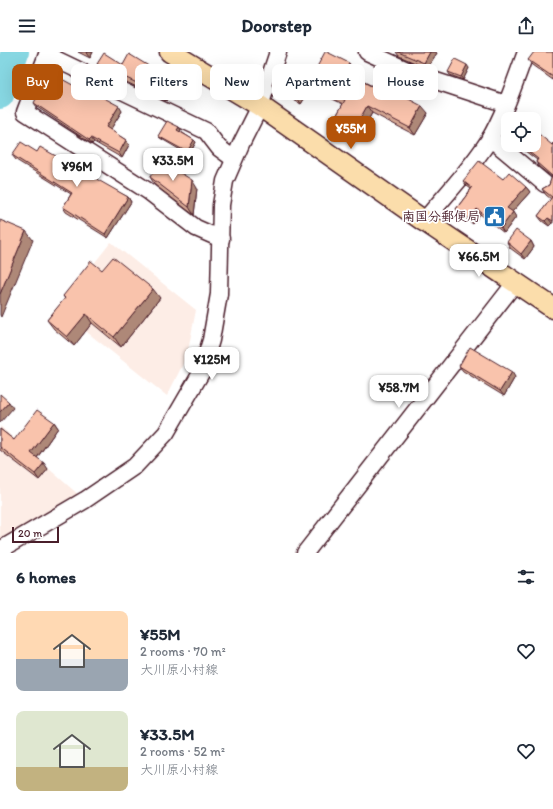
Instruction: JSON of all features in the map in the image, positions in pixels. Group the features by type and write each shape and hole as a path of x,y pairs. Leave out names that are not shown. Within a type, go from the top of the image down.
{"main road":[{"path":"170,52 260,106 424,221 553,308"}],"street":[{"path":"0,550 85,500 135,466 166,433 200,373 211,340 219,294 221,240 220,206 225,181 260,106 278,52"},
{"path":"367,52 418,75 506,104"},
{"path":"424,221 477,159 490,138 506,104 526,52"},
{"path":"221,240 196,228 148,191 25,112 48,53 206,131 219,148 234,159"},
{"path":"490,138 545,184"},
{"path":"305,553 515,283"}],"shaded area":[{"path":"111,242 196,310 187,356 167,396 58,309"},
{"path":"0,426 80,496 0,540"}],"building":[{"path":"325,52 349,63 349,64 319,64"},
{"path":"398,52 430,52 424,63"},
{"path":"534,52 553,52 553,77 528,60"},
{"path":"104,53 121,64 97,64"},
{"path":"129,54 145,64 135,64 135,82 127,78 127,64 124,64"},
{"path":"455,59 467,65 461,77 448,72"},
{"path":"63,80 71,84 71,100 108,100 119,106 106,127 126,140 119,153 91,138 89,140 34,103 35,100 63,100"},
{"path":"365,83 373,87 373,100 410,100 422,106 410,128 367,106 352,133 333,122 345,100 365,100"},
{"path":"167,121 179,127 177,130 194,140 187,152 158,136"},
{"path":"541,136 552,145 553,143 553,221 548,218 545,221 538,216 552,197 542,189 549,185 552,176 536,162 538,159 529,152 541,152"},
{"path":"21,142 37,152 40,147 128,197 105,234 63,207 72,193 12,155"},
{"path":"161,161 192,180 189,207 150,177"},
{"path":"479,161 503,179 509,172 526,187 507,208 513,212 501,228 477,209 469,219 456,209 472,188 463,181"},
{"path":"0,220 26,231 0,294"},
{"path":"516,230 531,241 521,254 507,242"},
{"path":"113,257 153,289 114,337 86,314 67,337 47,320 65,298 63,296 91,261 102,270"},
{"path":"470,347 512,372 500,391 459,366"},
{"path":"0,394 9,402 0,412"},
{"path":"37,410 54,422 31,453 44,463 35,474 0,447 0,429 14,440"}],"waterway":[{"path":"0,95 15,52"}],"place":[{"name":"南国分郵便局","path":"495,216"}]}
